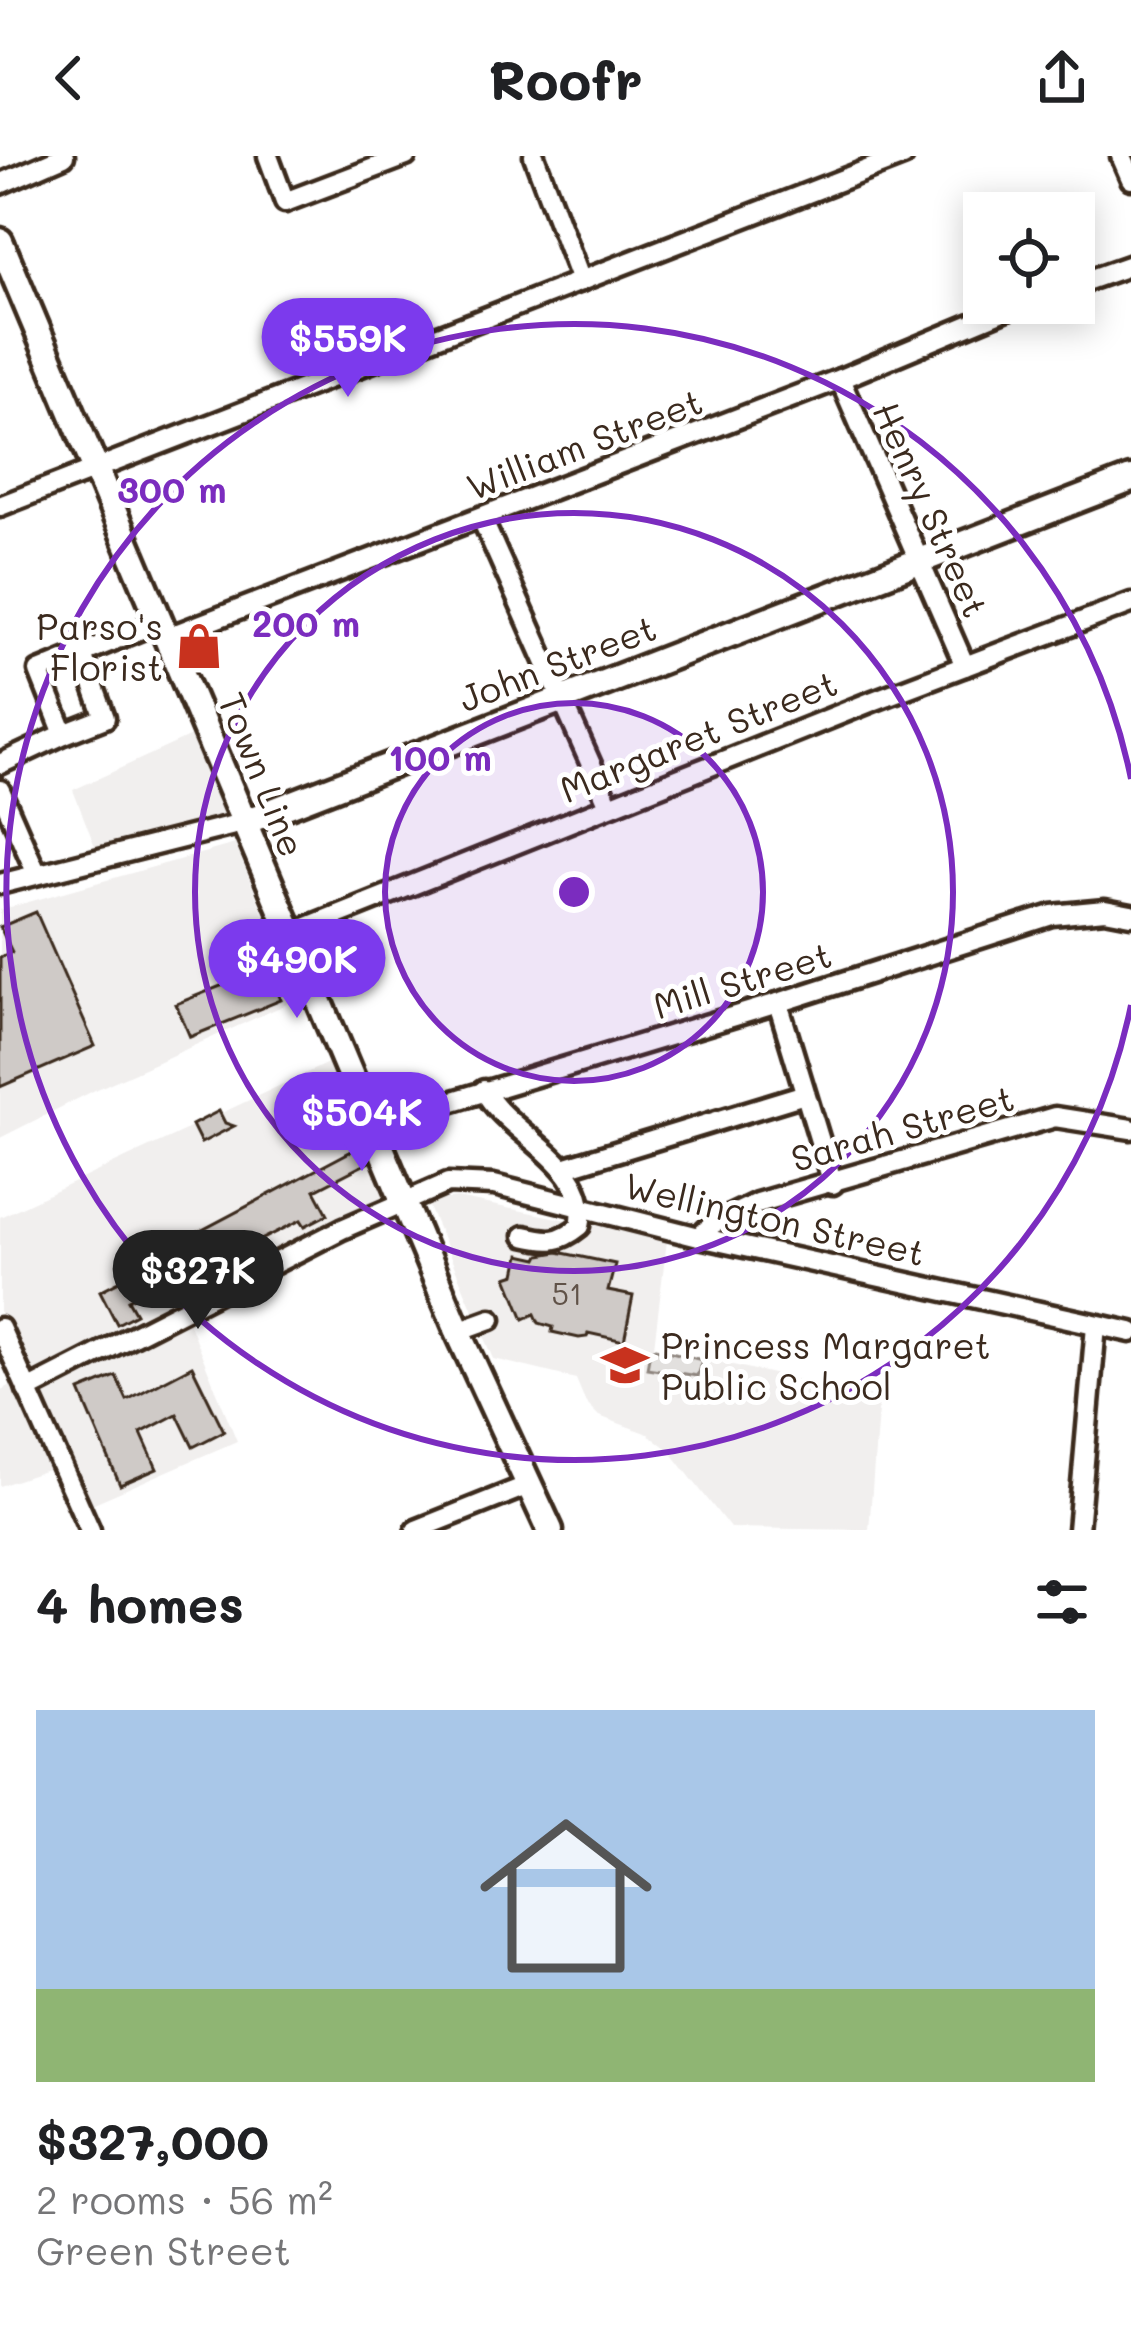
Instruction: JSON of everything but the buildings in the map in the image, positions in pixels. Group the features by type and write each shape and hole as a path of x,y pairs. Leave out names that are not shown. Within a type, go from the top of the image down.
{"main road":[{"name":"Town Line","path":"0,241 458,1331 550,1530"},
{"name":"John Street","path":"242,823 1131,478"}],"street":[{"path":"0,184 64,156"},
{"path":"268,156 284,202 406,156"},
{"path":"534,156 580,281"},
{"path":"0,506 903,156"},
{"path":"1121,156 1131,179"},
{"path":"1095,278 1131,265"},
{"name":"William Street","path":"64,734 38,671 482,519 972,324"},
{"name":"Henry Street","path":"840,379 965,666"},
{"path":"482,519 609,805"},
{"name":"Margaret Street","path":"292,933 1131,602"},
{"path":"0,764 105,718 82,654"},
{"path":"0,790 36,872"},
{"name":"John Street","path":"0,884 242,823"},
{"name":"Mill Street","path":"374,1125 778,1004 1052,915 1105,910 1131,915"},
{"path":"778,1004 833,1184"},
{"path":"484,1090 492,1107 563,1168 583,1206 580,1226 564,1239 550,1242 524,1236"},
{"path":"563,1168 805,1094"},
{"name":"Sarah Street","path":"699,1237 713,1224 757,1203 1054,1117 1131,1129"},
{"name":"Wellington Street","path":"27,1390 342,1229 448,1183 494,1184 699,1237 1131,1332"},
{"path":"494,1184 495,1205"},
{"path":"458,1331 490,1319"},
{"path":"1078,1530 1096,1325"},
{"path":"0,1328 90,1530"},
{"path":"416,1530 531,1484"}],"shaded area":[{"path":"193,735 229,812 96,849 73,790"},
{"path":"235,844 298,999 0,1138 0,910"},
{"path":"330,1062 402,1215 187,1319 237,1441 71,1513 56,1467 0,1486 0,1391 11,1385 0,1361 0,1217"},
{"name":"Princess Margaret Public School","path":"457,1198 667,1240 654,1347 879,1398 869,1530 730,1528 670,1451 648,1434 599,1416 586,1403 576,1379 494,1359 429,1207"},
{"path":"656,1348 702,1360 697,1376 647,1368 650,1351"}],"place":[{"name":"Parso's Florist","path":"199,646"},
{"name":"Princess Margaret Public School","path":"625,1365"}]}
